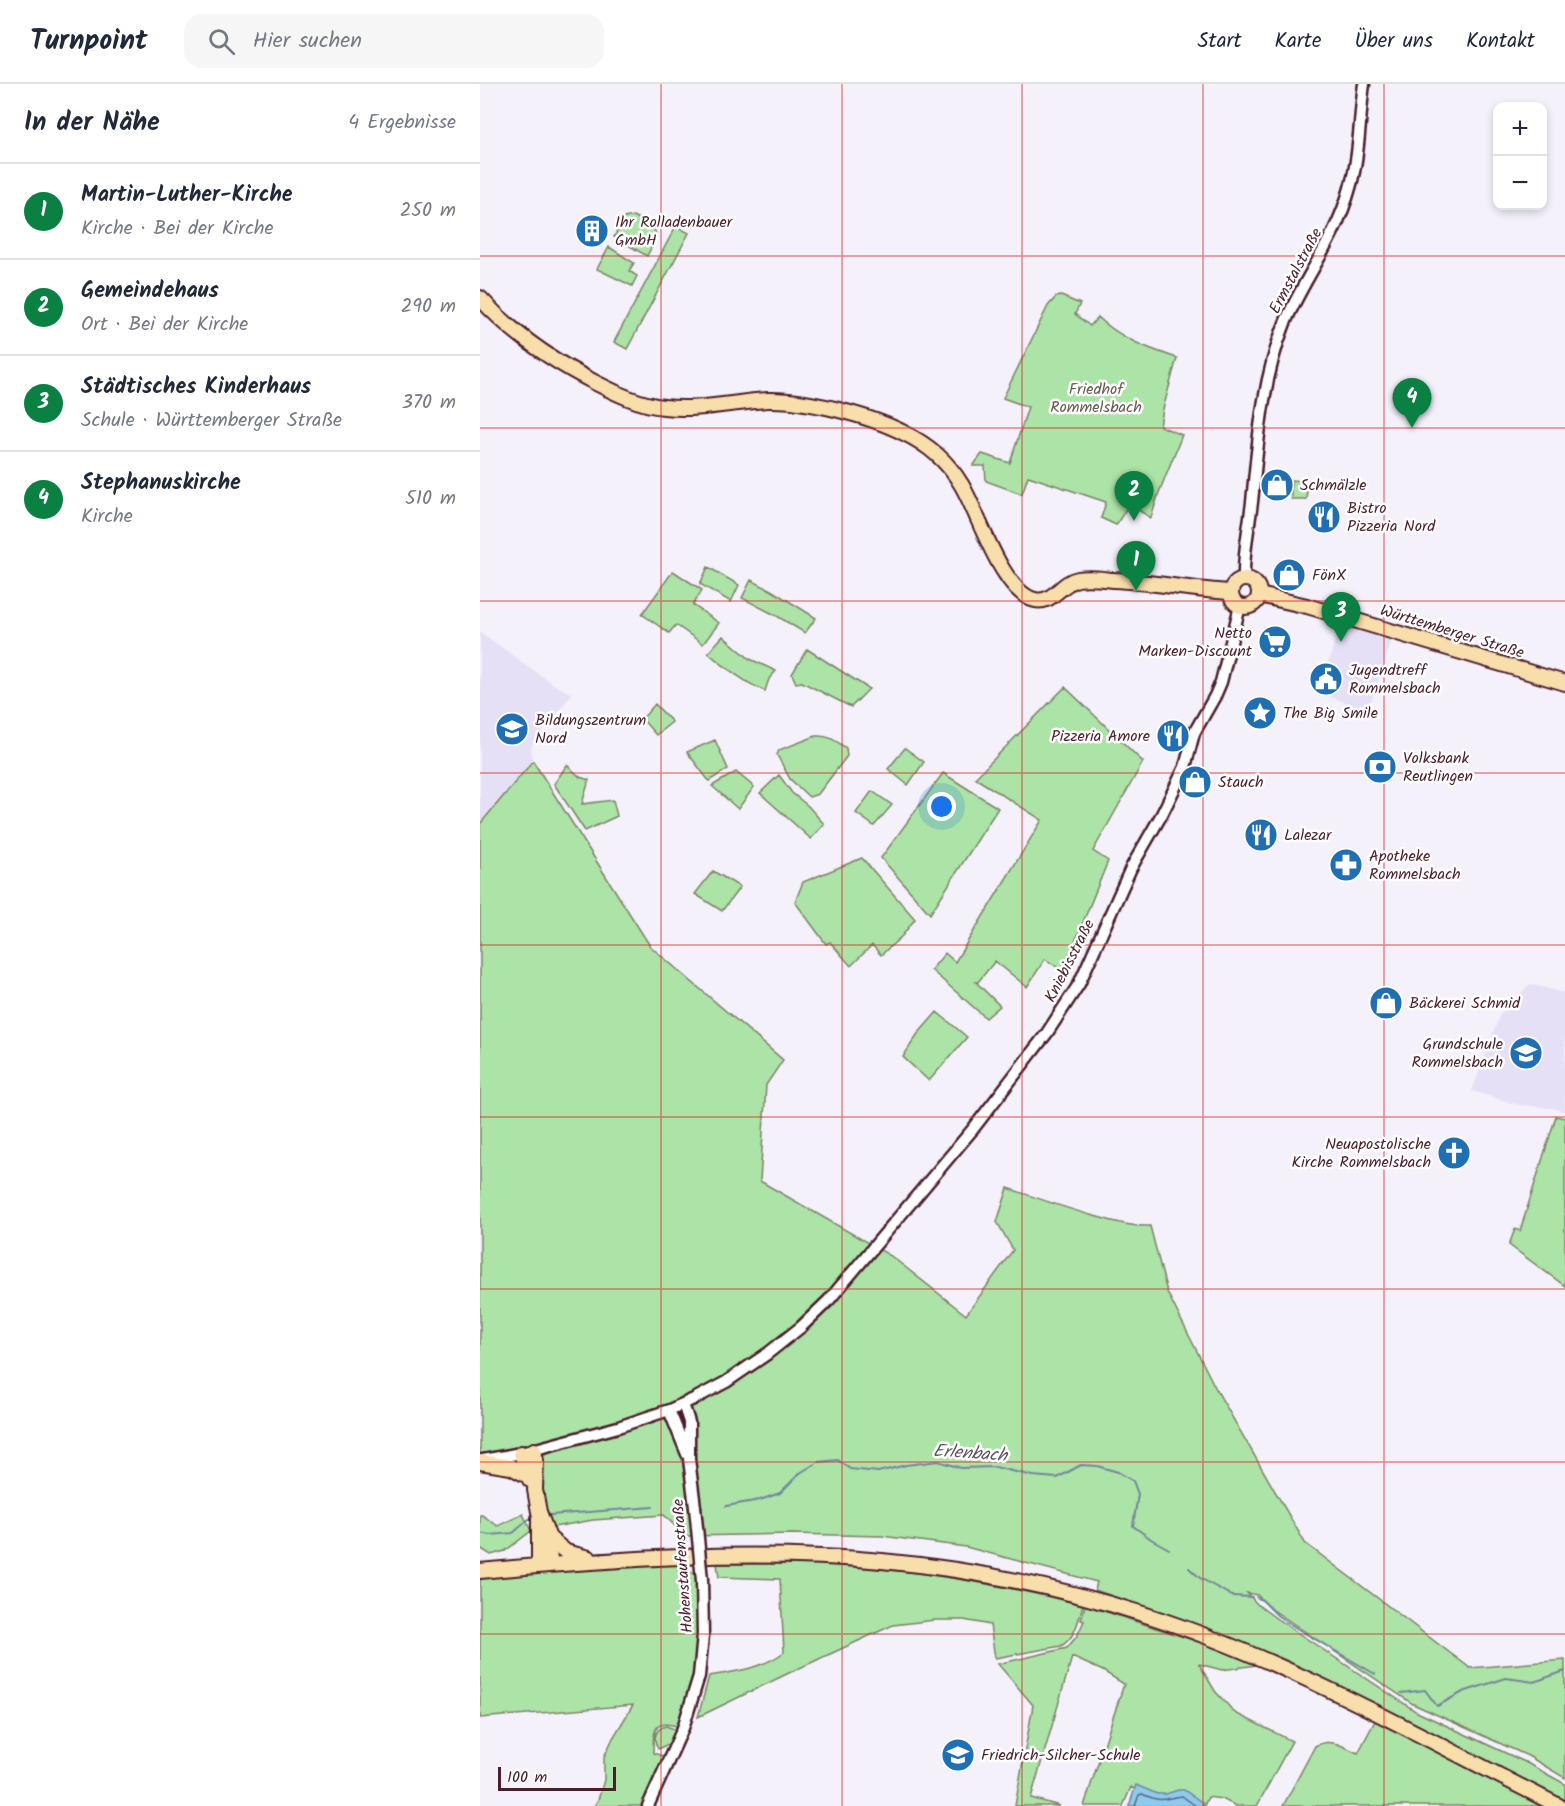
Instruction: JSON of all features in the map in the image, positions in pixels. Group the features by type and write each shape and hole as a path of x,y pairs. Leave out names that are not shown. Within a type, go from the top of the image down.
{"main road":[{"path":"480,298 514,331 543,353 608,390 637,401 660,407 678,408 700,408 768,400 791,402 843,412 882,424 910,436 939,457 958,480 999,562 1014,584 1026,596 1041,601 1051,597 1067,583 1081,578 1231,592"},
{"path":"1244,579 1251,580 1257,585 1259,595 1257,601 1246,607 1240,606 1233,600 1231,592 1235,583 1244,579"},
{"name":"Württemberger Straße","path":"1259,595 1307,606 1565,683"},
{"path":"527,1451 528,1476 535,1490"},
{"path":"527,1451 536,1461 535,1490 544,1537 545,1565"},
{"path":"480,1462 511,1467 528,1476"},
{"path":"544,1537 566,1552 609,1561"},
{"path":"480,1570 609,1561 760,1556 858,1559 959,1571 1027,1583 1142,1614 1249,1654 1350,1701 1559,1806"}],"street":[{"name":"Ermstalstraße","path":"1244,579 1244,555 1252,504 1256,449 1269,376 1289,315 1298,295 1324,253 1348,197 1358,150 1364,84"},
{"name":"Kniebisstraße","path":"480,1462 618,1427 682,1404 726,1382 772,1350 810,1319 844,1282 973,1129 1047,1033 1079,984 1131,868 1162,814 1185,767 1197,727 1221,682 1240,606"},
{"name":"Hohenstaufenstraße","path":"648,1806 685,1723 699,1676 703,1637 702,1580 689,1459 688,1422 682,1404"},
{"name":"Hohenstaufenstraße","path":"669,1410 689,1459"}],"shaded area":[{"path":"1340,625 1392,640 1368,710 1319,693"},
{"name":"Bildungszentrum Nord","path":"480,632 556,686 572,694 533,744 531,749 533,761 480,824"},
{"name":"Grundschule Rommelsbach","path":"1530,984 1565,993 1565,1112 1552,1108 1519,1105 1472,1091 1500,1014"}],"green space":[{"path":"633,216 648,224 655,231 656,235 647,256 614,237 624,218"},
{"path":"676,226 689,233 627,349 614,342"},
{"path":"609,247 634,263 629,271 637,276 632,286 597,269"},
{"name":"Friedhof Rommelsbach","path":"1061,296 1080,304 1075,314 1090,326 1098,317 1125,337 1177,358 1160,426 1182,435 1151,518 1129,504 1116,525 1101,518 1106,502 1028,476 1022,494 986,481 985,466 973,466 982,454 1010,463 1028,407 1003,398 1048,306 1056,297"},
{"path":"1291,480 1302,481 1302,490 1307,491 1306,499 1291,499"},
{"path":"708,567 739,585 731,602 700,584"},
{"path":"673,571 702,590 693,605 719,623 703,644 676,625 669,633 642,614"},
{"path":"751,580 816,618 805,633 742,598"},
{"path":"723,636 750,659 776,671 769,679 765,691 742,679 708,653"},
{"path":"807,649 869,689 851,707 802,682 796,683 792,674"},
{"path":"1065,687 1143,762 1093,851 1108,861 1063,971 1045,959 1027,987 995,961 976,982 1000,1006 986,1018 931,970 945,953 955,962 1042,820 975,778"},
{"path":"655,704 672,722 656,735 642,719"},
{"path":"816,736 829,738 839,743 846,748 847,756 818,794 809,797 790,779 777,755 779,750"},
{"path":"715,740 728,769 709,781 687,752"},
{"path":"905,748 924,762 908,785 888,769"},
{"path":"533,761 650,946 783,1060 766,1085 760,1181 891,1256 966,1315 1013,1250 997,1222 1008,1188 1108,1220 1129,1225 1150,1226 1167,1292 1217,1391 1305,1543 1470,1668 1565,1660 1565,1778 1528,1756 1413,1704 1273,1610 1257,1595 1247,1593 1258,1605 1277,1619 1417,1712 1525,1762 1565,1784 1565,1801 1282,1661 1210,1630 1095,1590 1097,1582 966,1547 882,1536 791,1534 685,1536 664,1515 593,1520 542,1529 534,1450 480,1461 480,824"},
{"path":"567,765 580,777 589,780 582,804 613,800 617,816 585,831 554,784"},
{"path":"736,772 754,787 738,809 712,786"},
{"path":"943,773 998,808 930,914 881,858"},
{"path":"779,775 792,793 824,824 811,839 760,793"},
{"path":"872,791 892,805 874,826 856,813"},
{"path":"862,858 915,919 902,936 881,955 872,945 851,966 830,942 826,944 795,902 803,882"},
{"path":"713,871 740,887 722,911 695,894"},
{"path":"937,1012 967,1037 929,1081 903,1057 917,1035"},
{"path":"1556,1116 1565,1118 1565,1286 1509,1245 1515,1229 1520,1231"},
{"path":"523,1514 531,1531 505,1551 491,1555 480,1548 480,1515 498,1526"},
{"path":"674,1558 702,1580 703,1635 683,1728 666,1724 661,1725 655,1731 653,1753 669,1758 648,1806 594,1806 604,1780 604,1757 633,1705 480,1718 480,1571"},
{"path":"717,1564 817,1564 895,1570 989,1584 1083,1605 1073,1633 1061,1646 995,1658 990,1625 964,1620 935,1620 893,1625 698,1717 709,1676 758,1666 784,1652 780,1579 719,1577"},
{"path":"1085,1605 1208,1645 1257,1665 1222,1670 1199,1664 1215,1691 1235,1713 1292,1741 1257,1806 1236,1806 1222,1799 1208,1797 1204,1806 1130,1806 1136,1790 1131,1787 1123,1806 1084,1806 1124,1684 1103,1671 1072,1657 1031,1798 1060,1806 1015,1806 1033,1705 998,1664 1067,1648 1077,1636 1084,1621 1081,1620"},
{"path":"1376,1719 1543,1806 1283,1806 1315,1746 1326,1742 1358,1753"},
{"path":"666,1726 677,1730 670,1743 658,1749 655,1742 657,1732"}],"water":[{"path":"1136,1785 1157,1794 1184,1790 1203,1803 1202,1806 1129,1806"}],"waterway":[{"name":"Erlenbach","path":"726,1506 760,1500 780,1493 800,1473 818,1462 838,1460 850,1469 878,1472 906,1465 938,1461 961,1468 995,1467 1033,1476 1057,1478 1081,1465 1097,1466 1118,1472 1133,1481 1138,1494 1133,1526 1169,1549"},
{"name":"Erlenbach","path":"550,1515 653,1507"},
{"name":"Erlenbach","path":"480,1533 490,1535 513,1533 529,1519"},
{"name":"Erlenbach","path":"1189,1568 1200,1578 1232,1596 1252,1597"},
{"name":"Erlenbach","path":"1256,1597 1278,1616 1301,1631 1375,1674"},
{"name":"Erlenbach","path":"1401,1693 1425,1690 1437,1706 1463,1692 1506,1678 1534,1682 1565,1671"}],"place":[{"name":"Ihr Rolladenbauer GmbH","path":"592,231"},
{"name":"Stephanuskirche","path":"1412,428"},
{"name":"Schmälzle","path":"1277,485"},
{"name":"Bistro Pizzeria Nord","path":"1324,517"},
{"name":"Gemeindehaus","path":"1134,521"},
{"name":"FönX","path":"1289,575"},
{"name":"Martin-Luther-Kirche","path":"1136,591"},
{"name":"Netto Marken-Discount","path":"1275,642"},
{"name":"Städtisches Kinderhaus","path":"1341,642"},
{"name":"Jugendtreff Rommelsbach","path":"1326,679"},
{"name":"The Big Smile","path":"1260,713"},
{"name":"Bildungszentrum Nord","path":"512,729"},
{"name":"Pizzeria Amore","path":"1173,736"},
{"name":"Volksbank Reutlingen","path":"1380,767"},
{"name":"Stauch","path":"1195,782"},
{"name":"Lalezar","path":"1261,835"},
{"name":"Apotheke Rommelsbach","path":"1346,865"},
{"name":"Bäckerei Schmid","path":"1386,1003"},
{"name":"Grundschule Rommelsbach","path":"1526,1053"},
{"name":"Neuapostolische Kirche Rommelsbach","path":"1454,1153"},
{"name":"Friedrich-Silcher-Schule","path":"958,1755"}]}
